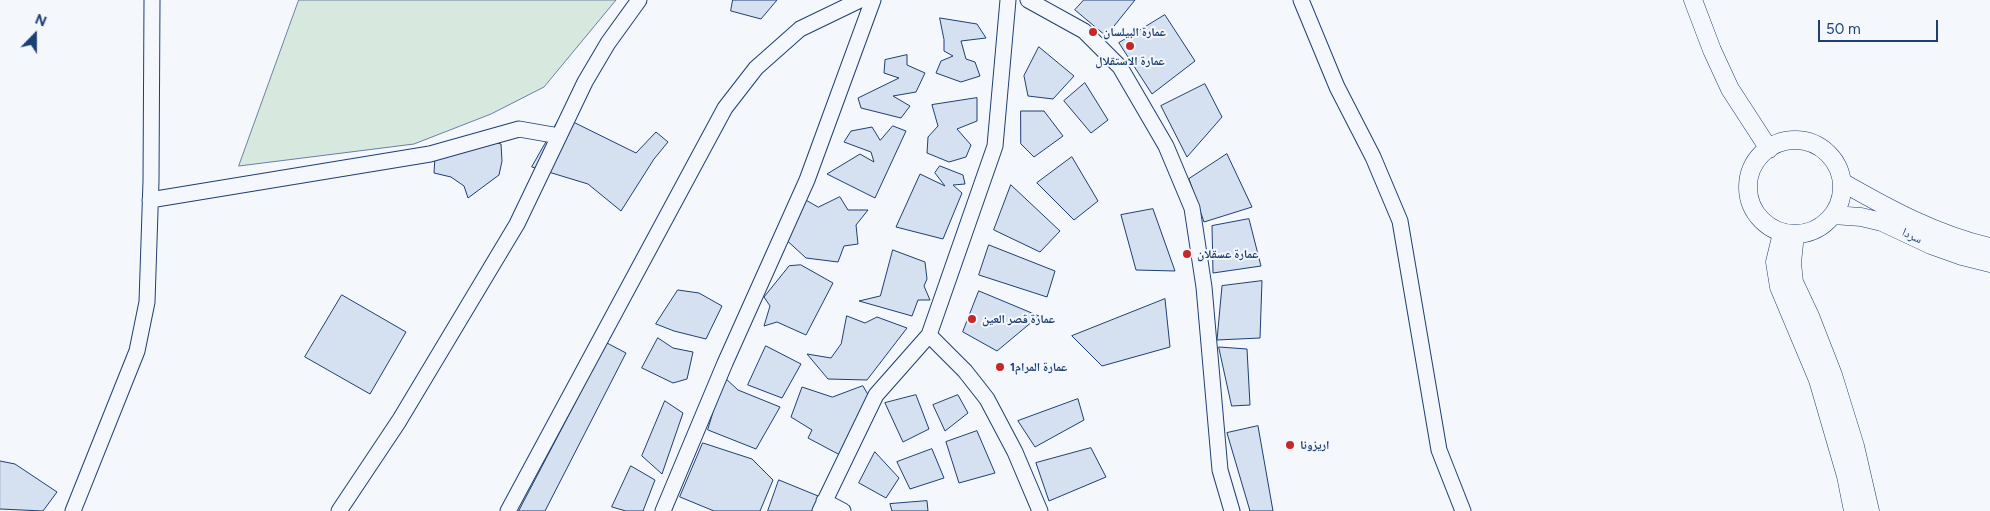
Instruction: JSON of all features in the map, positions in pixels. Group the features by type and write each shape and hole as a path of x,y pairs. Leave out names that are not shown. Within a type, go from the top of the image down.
{"street":[{"path":"73,511 137,351 148,302 152,0"},
{"path":"339,511 399,421 517,224 585,82 608,44 639,0"},
{"path":"508,511 726,108 756,68 800,28 860,0"},
{"path":"663,511 725,363 807,180 873,0"},
{"path":"843,511 822,506 876,395 929,335 995,146 1008,0"},
{"path":"1028,0 1084,31 1120,67 1166,146 1192,208 1204,287 1220,470 1232,511"},
{"path":"1301,0 1337,87 1373,157 1400,221 1439,450 1463,511"},
{"path":"1693,0 1712,50 1730,89 1768,148"},
{"path":"150,200 430,154 520,129 559,136"},
{"path":"1793,140 1811,143 1826,152 1832,158 1842,182 1841,200 1833,215 1820,227 1804,234 1788,234 1773,229 1759,218 1748,195 1749,177 1756,161 1768,148 1793,140"},
{"name":"سردا","path":"1842,182 1888,208 1918,222 1945,233 1990,247"},
{"name":"سردا","path":"1833,215 1861,217 1882,222 1931,245 1990,263"},
{"path":"1788,234 1775,262 1779,287 1818,380 1846,476 1853,511"},
{"path":"1788,234 1794,282 1834,375 1857,455 1870,511"},
{"path":"929,335 965,371 987,398 1015,452 1040,511"}],"shaded area":[{"path":"299,0 616,0 544,87 491,114 414,144 239,166"}],"building":[{"path":"733,0 777,0 761,19 731,11"},
{"path":"1084,0 1135,0 1106,36 1075,10"},
{"path":"1165,15 1195,61 1152,94 1119,43"},
{"path":"940,18 977,24 986,38 961,41 966,59 975,62 980,76 961,82 936,73 941,61 953,56 944,51"},
{"path":"1039,47 1074,76 1053,99 1028,96 1024,76"},
{"path":"907,55 907,65 925,73 916,92 893,96 910,106 901,118 861,108 858,98 899,78 884,73 885,60"},
{"path":"1085,83 1108,120 1091,133 1064,101"},
{"path":"1205,84 1222,117 1187,157 1161,106"},
{"path":"977,98 977,121 957,129 971,145 966,157 949,162 927,153 928,137 938,126 932,105"},
{"path":"1021,111 1044,111 1063,136 1034,157 1021,144"},
{"path":"561,116 636,153 656,132 668,142 654,159 621,211 588,184 532,167"},
{"path":"893,126 906,131 875,198 827,174 860,154 874,162 871,152 844,142 851,131 872,127 880,140"},
{"path":"487,140 501,144 502,161 499,175 468,198 464,186 451,177 434,173 435,157"},
{"path":"1227,154 1252,207 1204,222 1189,179"},
{"path":"1072,157 1098,201 1074,220 1037,183"},
{"path":"940,166 963,175 965,184 953,185 962,193 943,239 896,227 920,174 945,186 935,173"},
{"path":"1011,185 1060,231 1040,252 994,230"},
{"path":"840,197 848,210 868,210 856,225 858,244 844,246 838,262 806,258 782,236 804,199 818,207"},
{"path":"1153,209 1175,271 1136,270 1121,215"},
{"path":"1249,219 1261,266 1213,273 1212,226"},
{"path":"989,245 1055,271 1047,297 979,275"},
{"path":"893,250 925,262 927,279 924,286 930,300 918,300 912,316 859,301 880,296"},
{"path":"801,265 833,283 806,335 777,322 764,326 770,306 764,297 789,266"},
{"path":"1262,281 1260,338 1217,340 1222,286"},
{"path":"678,290 699,293 722,306 706,339 674,331 656,324"},
{"path":"979,291 1039,316 997,351 963,332"},
{"path":"342,295 406,332 370,394 305,357"},
{"path":"1165,299 1170,347 1102,366 1072,336"},
{"path":"847,316 865,323 877,317 907,328 867,380 828,379 807,354 831,358 841,344"},
{"path":"658,338 673,348 693,352 687,379 673,383 642,368"},
{"path":"607,343 626,353 545,511 519,511"},
{"path":"766,346 801,364 782,398 748,385"},
{"path":"1219,347 1247,349 1250,405 1232,406"},
{"path":"724,377 738,390 780,407 756,449 708,430"},
{"path":"863,386 870,398 840,455 808,438 812,430 791,417 802,387 832,397"},
{"path":"916,395 929,429 903,442 885,403"},
{"path":"958,395 968,413 945,431 933,405"},
{"path":"1078,399 1084,420 1035,447 1018,421"},
{"path":"665,401 683,413 662,474 642,456"},
{"path":"1258,426 1273,511 1250,511 1227,433"},
{"path":"977,431 995,473 959,483 946,442"},
{"path":"703,443 752,459 773,480 760,511 714,511 680,497"},
{"path":"1091,448 1106,477 1049,501 1036,463"},
{"path":"932,449 944,478 910,489 897,462"},
{"path":"875,452 899,478 886,498 859,483"},
{"path":"0,461 15,464 57,492 43,511 0,509"},
{"path":"631,466 655,480 643,511 626,511 612,507"},
{"path":"779,480 823,498 816,511 768,511"},
{"path":"927,501 928,511 892,511 890,504"}],"place":[{"name":"عمارة البيلسان","path":"1093,32"},
{"name":"عمارة الاستقلال","path":"1130,46"},
{"name":"عمارة عسقلان","path":"1187,254"},
{"name":"عمارة قصر العين","path":"972,319"},
{"name":"عمارة المرام1","path":"1000,367"},
{"name":"اريزونا","path":"1290,445"}]}
